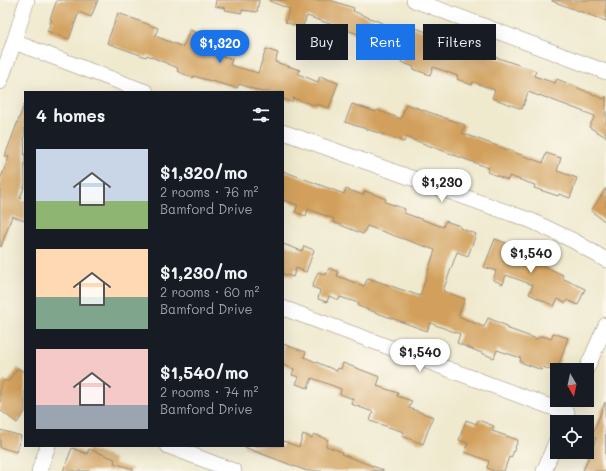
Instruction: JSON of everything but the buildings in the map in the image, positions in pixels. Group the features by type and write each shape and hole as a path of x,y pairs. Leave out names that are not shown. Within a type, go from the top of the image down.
{"street":[{"path":"0,82 27,0"},
{"path":"414,0 606,72"},
{"path":"14,42 143,91"},
{"path":"284,132 532,221 574,241 606,260"},
{"path":"284,308 568,412"},
{"path":"589,363 606,324"},
{"path":"39,471 48,447"},
{"path":"171,447 234,471"},
{"path":"544,471 550,456"}]}
